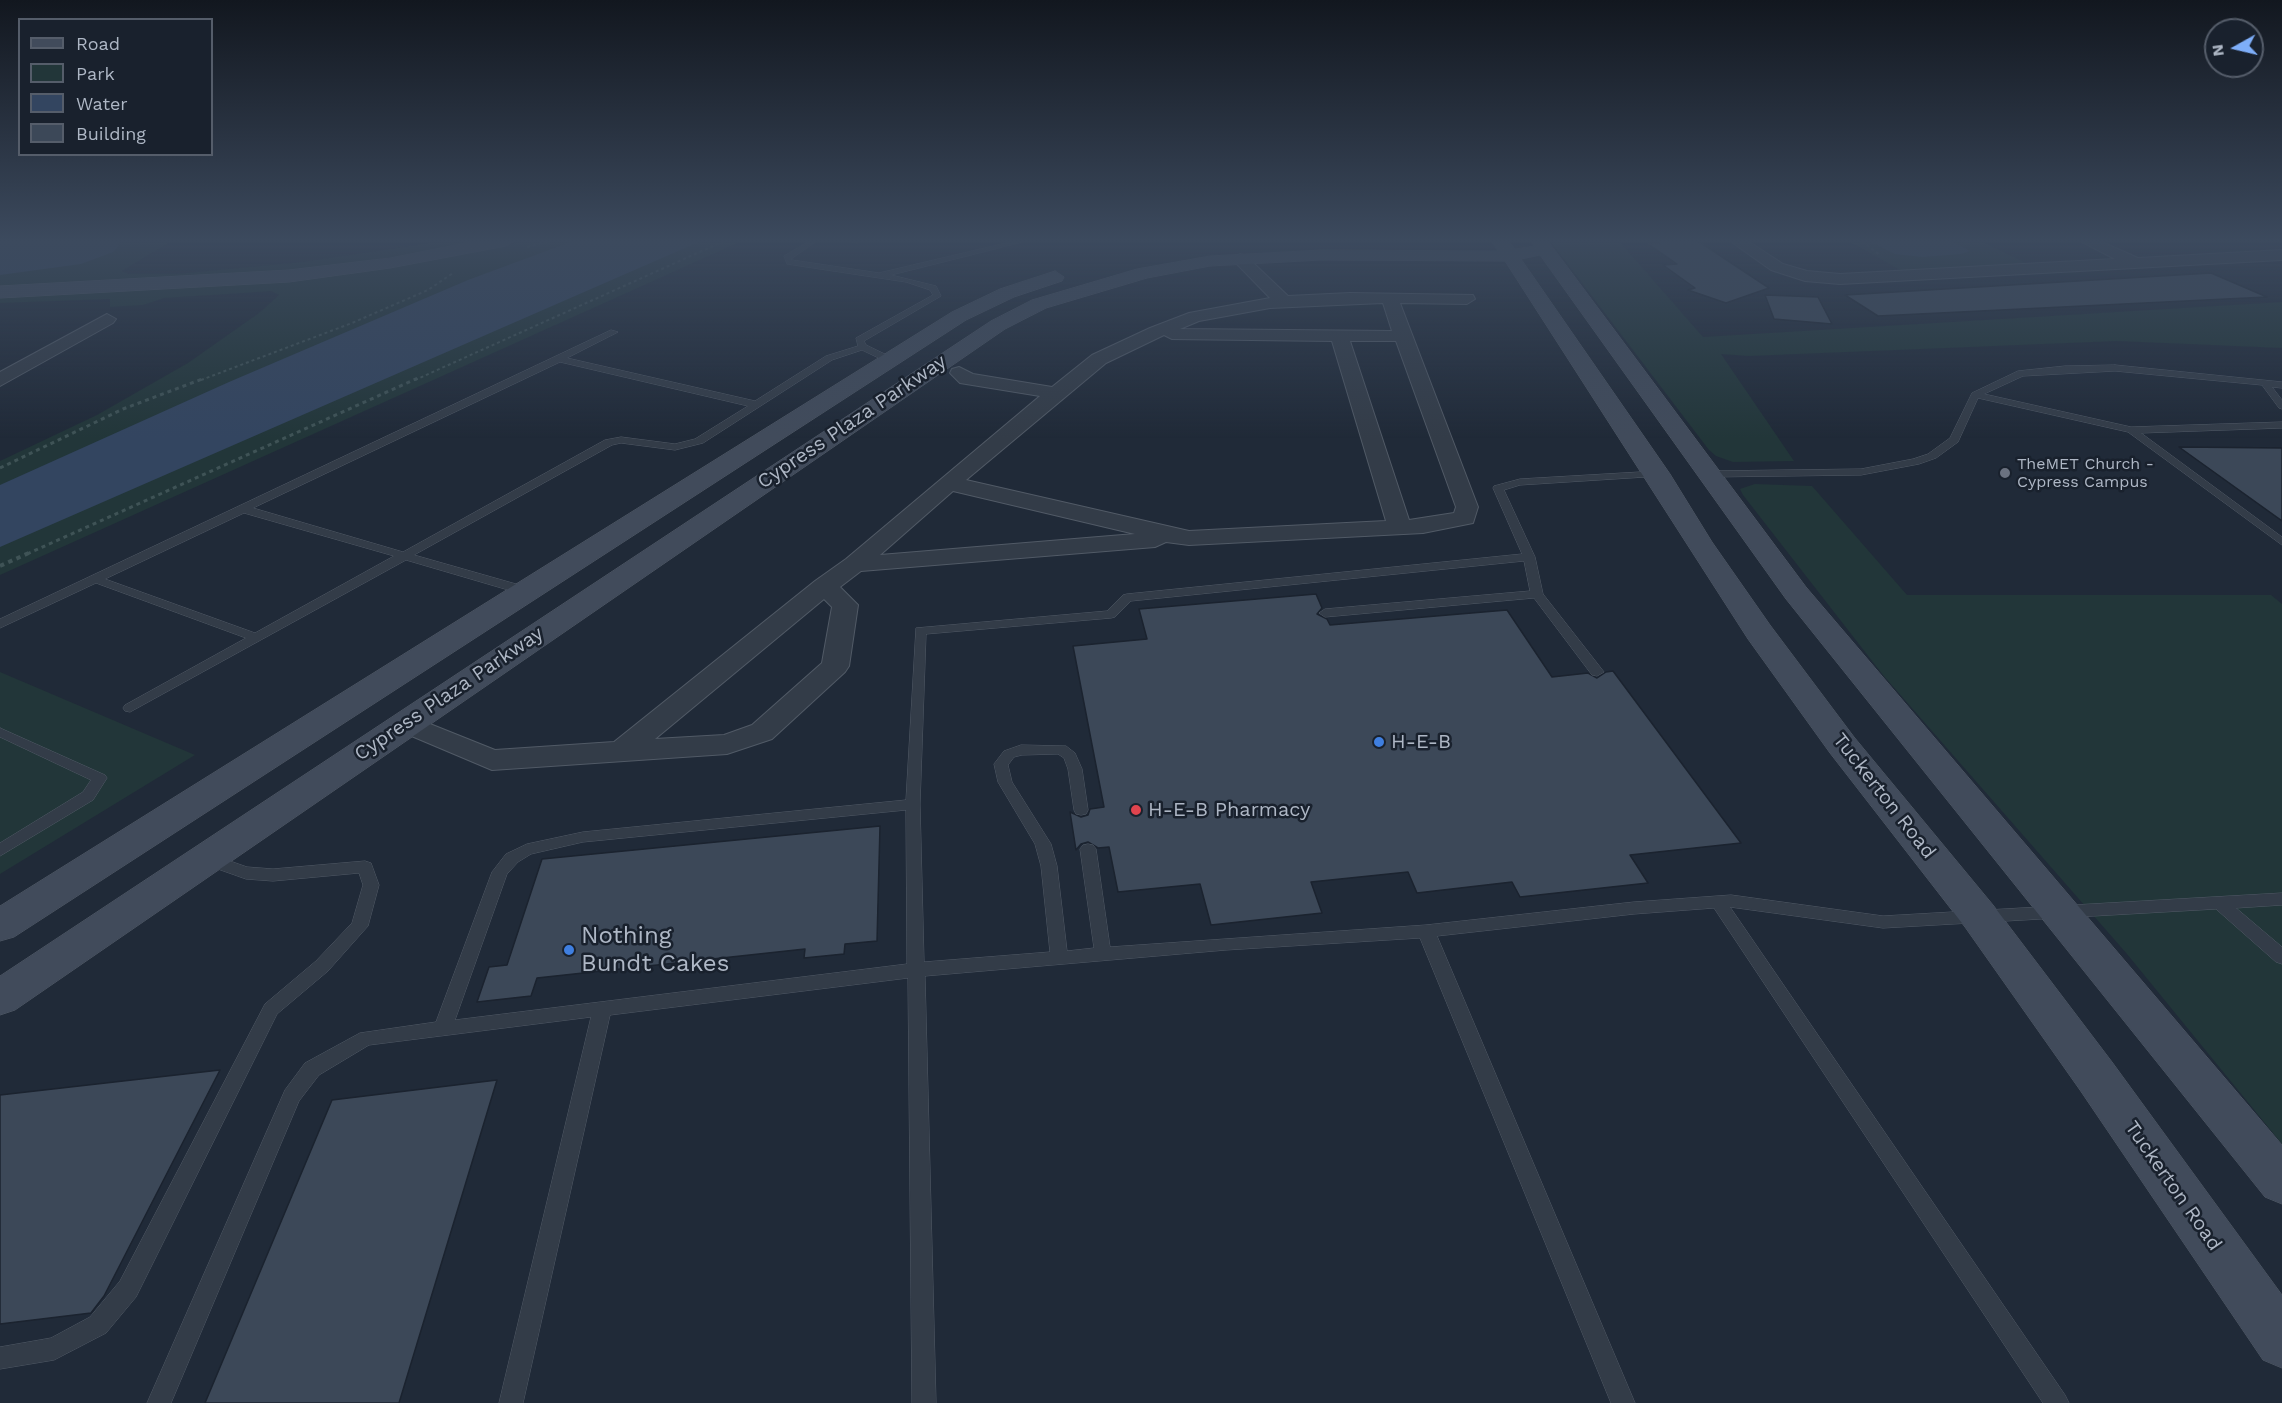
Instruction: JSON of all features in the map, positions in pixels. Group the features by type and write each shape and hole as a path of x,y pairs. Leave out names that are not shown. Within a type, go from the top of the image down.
{"street":[{"name":"Cypress Plaza Parkway","path":"0,926 526,591 877,354 978,306"},
{"name":"Cypress Plaza Parkway","path":"0,998 204,858 998,324 1034,306"},
{"path":"623,750 824,586 855,564 949,483 1046,391 1099,359 1152,334 1195,317 1257,306"},
{"path":"855,564 1189,538 1400,527 1452,522 1465,518 1467,507 1392,306"},
{"name":"Tuckerton Road","path":"1544,306 1658,474 1698,542 1759,632 1842,745 1979,916 2096,1076 2282,1341"},
{"path":"1587,306 1796,593 2282,1181"},
{"path":"0,380 107,319"},
{"path":"1152,334 1403,336"},
{"path":"1339,336 1400,527"},
{"path":"877,354 932,369 959,373 967,380 1023,390 1046,391"},
{"path":"1658,474 1710,474"},
{"path":"949,483 1167,535 1189,538"},
{"path":"348,704 405,723 492,760 727,744 762,732 835,666 845,605 824,586"}],"lane":[{"path":"877,354 859,340 918,306"},
{"path":"0,624 614,332"},
{"path":"130,708 609,442 621,440 675,447 699,441 829,358 877,354"},
{"path":"559,359 758,405"},
{"path":"1710,474 1853,472 1881,470 1915,462 1932,456 1954,440 1975,395 2021,374 2065,369 2143,369 2282,385"},
{"path":"2265,383 2282,406"},
{"path":"1975,395 2131,430 2282,425"},
{"path":"2131,430 2282,542"},
{"path":"1597,672 1537,594 1529,558 1498,488 1520,482 1658,474"},
{"path":"243,509 526,591"},
{"path":"924,1403 913,804 920,631 1111,614 1127,598 1529,558"},
{"path":"95,579 257,638"},
{"path":"1325,613 1537,594"},
{"path":"0,732 100,778 88,796 0,849"},
{"path":"1059,958 1049,866 1043,844 1005,782 1001,764 1009,754 1021,750 1061,749 1070,756 1076,769 1081,810"},
{"path":"443,1028 500,872 512,858 526,850 583,837 913,804"},
{"path":"1088,849 1103,954"},
{"path":"0,1359 54,1349 98,1325 121,1298 134,1279 271,1009 322,966 360,927 371,885 365,867 264,874 246,873 204,858"},
{"path":"159,1403 292,1096 312,1069 366,1038 915,970 1426,931 1634,908 1718,902 1786,908 1883,922 2282,899"},
{"path":"1718,902 2057,1403"},
{"path":"2218,902 2282,957"},
{"path":"1426,931 1623,1403"},
{"path":"511,1403 602,1009"}],"path":[{"path":"0,468 132,405 392,306"},
{"path":"0,566 578,306"}],"green space":[{"path":"266,306 597,306 0,575 0,461 97,415 188,363"},
{"path":"1600,306 1676,306 1703,337 2208,306 2282,306 2282,348 2117,341 1749,356 1721,354 1794,461 1733,462 1716,456 1709,450"},
{"path":"1755,484 1812,486 1907,595 2271,595 2282,604 2282,1144 2127,954 1883,675 1743,495 1740,489"},
{"path":"0,672 195,755 0,874"}],"water":[{"path":"406,306 551,306 0,547 0,485 229,382"}],"building":[{"path":"1769,306 1823,306 1832,324 1774,319"},
{"path":"1863,306 2073,306 1878,316"},
{"path":"2179,447 2282,448 2282,521"},
{"name":"H-E-B","path":"1316,594 1322,608 1317,614 1327,619 1330,625 1507,610 1552,677 1588,673 1597,678 1606,672 1613,671 1741,843 1630,855 1648,883 1520,897 1512,882 1417,893 1408,872 1311,882 1322,913 1211,925 1200,884 1118,892 1109,847 1098,848 1088,842 1081,844 1076,850 1070,812 1081,817 1088,815 1090,809 1104,807 1073,646 1147,639 1139,609"},
{"path":"880,826 877,941 845,944 844,954 804,958 805,949 537,978 531,996 477,1002 489,967 507,965 542,859"},
{"path":"220,1070 104,1296 91,1313 0,1324 0,1095"},
{"path":"497,1080 399,1403 205,1403 332,1100"}],"place":[{"name":"TheMET Church - Cypress Campus","path":"2005,473"},
{"name":"H-E-B","path":"1379,742"},
{"name":"H-E-B Pharmacy","path":"1136,810"},
{"name":"Nothing Bundt Cakes","path":"569,950"}]}
